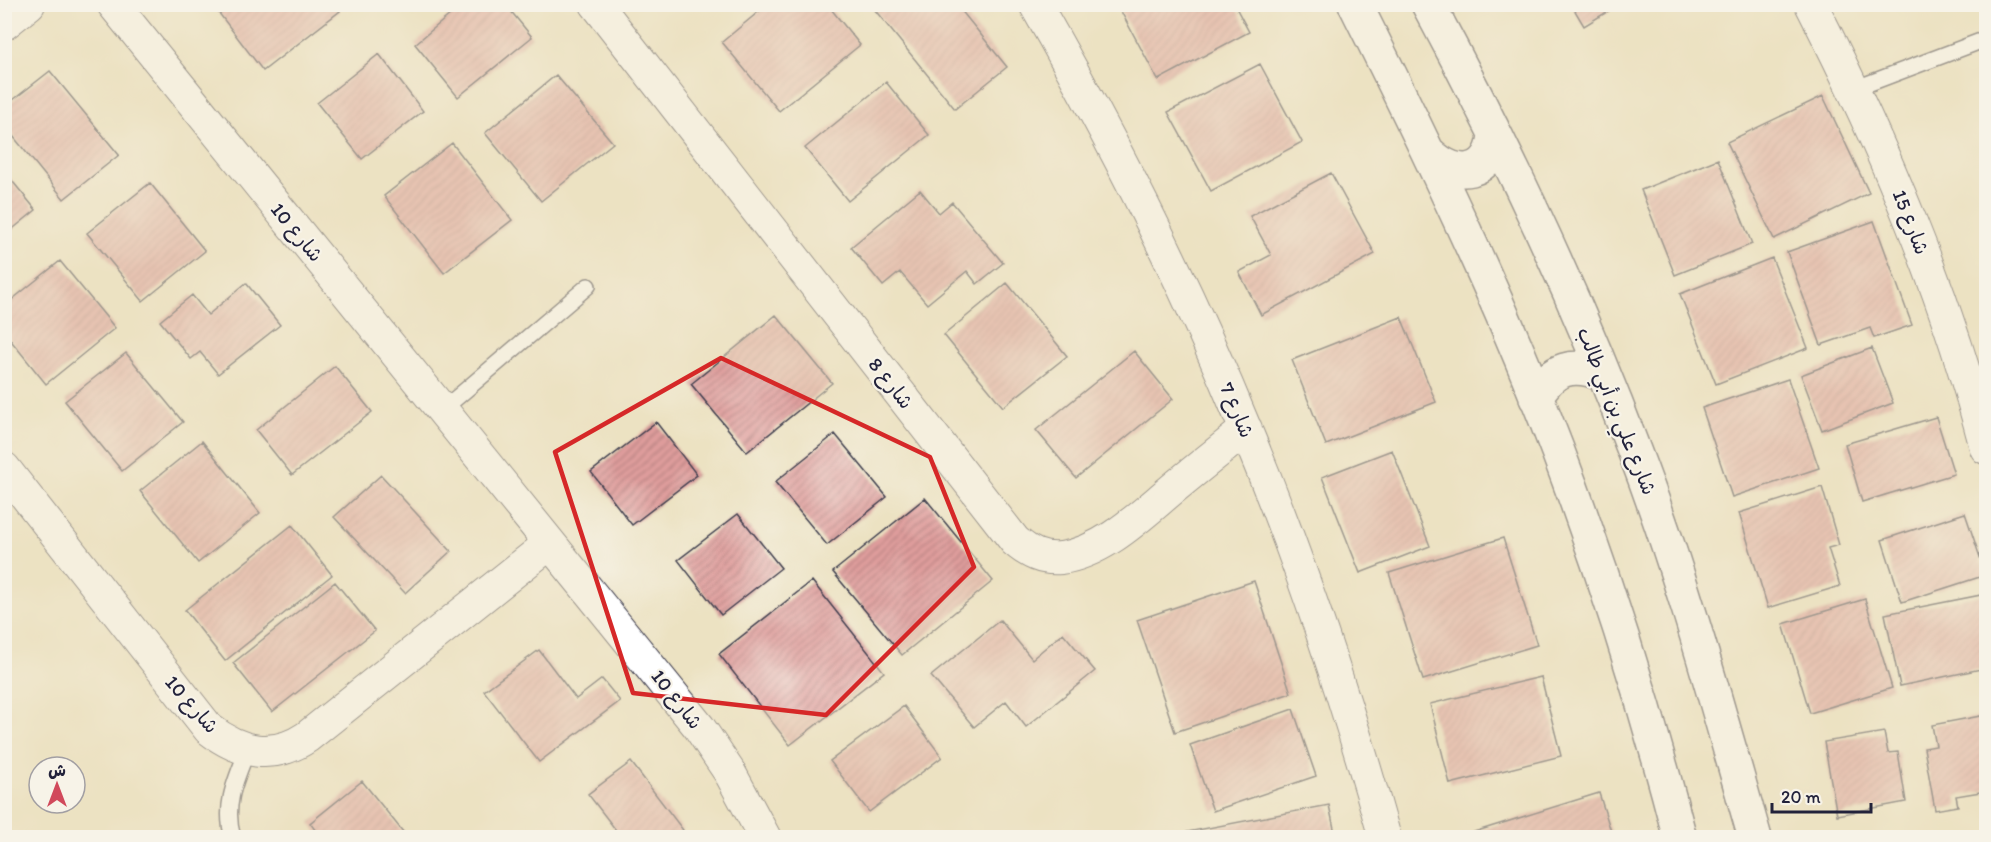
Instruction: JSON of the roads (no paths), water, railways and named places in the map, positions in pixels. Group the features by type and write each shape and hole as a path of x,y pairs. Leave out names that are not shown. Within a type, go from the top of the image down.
{"street":[{"path":"4,24 29,4"},
{"name":"شارع 10","path":"113,4 699,727 730,773 765,837"},
{"name":"شارع 8","path":"596,4 1015,541 1029,553 1045,558 1060,558 1078,554 1099,544 1123,529 1246,429"},
{"name":"شارع 7","path":"1035,4 1120,157 1164,247 1246,429 1291,545 1332,662 1385,837"},
{"path":"1355,4 1430,154 1479,262 1557,449 1597,560 1633,671 1680,837"},
{"name":"شارع علي بن أبي طالب","path":"1428,4 1496,134 1569,292 1636,454 1700,644 1755,837"},
{"name":"شارع 15","path":"1811,4 1854,89 1901,194 1942,302 1977,411 1986,448"},
{"path":"1430,154 1439,163 1449,168 1472,169 1482,164 1490,156 1495,145 1496,134"},
{"path":"1536,398 1541,387 1550,377 1560,371 1575,367 1590,369 1604,375"},
{"name":"شارع 10","path":"4,468 209,729 230,743 248,750 279,750 307,737 549,544"}],"lane":[{"path":"1854,89 1986,39"},
{"path":"441,411 588,286"},
{"path":"233,837 228,806 233,786 248,750"}]}
